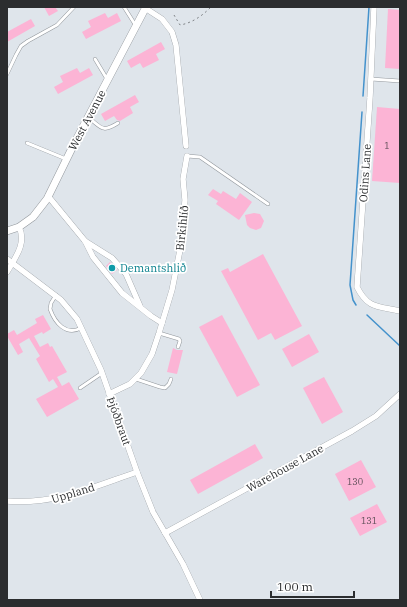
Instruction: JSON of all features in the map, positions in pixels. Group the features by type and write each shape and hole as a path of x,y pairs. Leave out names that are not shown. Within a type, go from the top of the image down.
{"street":[{"name":"Odins Lane","path":"374,7 358,287 363,298 371,305 400,311"},
{"name":"West Avenue","path":"19,227 33,217 48,196 145,8"},
{"path":"145,8 162,19 172,32 176,46 186,146"},
{"name":"Birkihlíð","path":"109,394 130,384 136,379 147,365 159,333 172,290 182,240 185,200 183,179 187,156"},
{"path":"48,196 85,241 93,257 122,293 162,323"},
{"path":"7,231 19,227 22,232 23,240 20,250 7,272"},
{"path":"85,241 112,258 126,274 140,306"},
{"name":"Þjóðbraut","path":"7,259 56,295 69,308 82,328 102,373 137,472 153,512 183,564 200,600"},
{"name":"Warehouse Lane","path":"165,533 352,431 376,416 400,394"},
{"name":"Uppland","path":"7,501 43,501 66,496 137,472"}],"lane":[{"path":"7,74 21,46 28,40 57,25 74,7"},
{"path":"124,7 136,26"},
{"path":"95,59 108,81"},
{"path":"371,80 400,81"},
{"path":"88,117 104,129 108,129 118,123"},
{"path":"27,143 66,159"},
{"path":"187,156 200,156 268,204"},
{"path":"56,295 51,303 50,309 59,324 69,332 77,331 82,328"},
{"path":"159,333 179,339 180,341 178,347"},
{"path":"80,388 102,373"},
{"path":"136,379 165,388 170,384 171,379"}],"path":[{"path":"174,15 180,25 187,24 203,15 211,7"}],"building":[{"path":"44,7 55,7 58,11 49,16"},
{"path":"388,9 400,10 400,69 385,68"},
{"path":"105,13 108,18 117,13 121,21 86,39 82,32 91,27 88,21"},
{"path":"31,19 35,26 7,42 7,32"},
{"path":"161,42 165,49 156,54 159,60 143,68 140,63 131,68 127,61"},
{"path":"77,68 80,73 89,68 93,75 58,94 54,87 63,82 60,76"},
{"path":"135,95 139,102 130,107 133,113 120,121 114,116 105,121 101,114"},
{"path":"377,107 400,109 400,183 372,181"},
{"path":"213,189 221,194 223,191 236,199 240,193 252,202 239,220 216,204 218,201 208,195"},
{"path":"254,213 260,214 264,221 261,228 256,230 247,225 245,215"},
{"path":"263,254 302,326 275,340 271,333 258,340 221,271 228,268 230,272"},
{"name":"Demantshlið","path":"110,262 117,270 112,274 106,266"},
{"path":"43,315 51,329 43,334 42,332 34,336 40,347 48,343 50,347 52,346 67,372 57,377 62,386 69,382 79,399 47,417 36,399 58,387 53,379 49,382 36,359 40,356 29,338 19,344 23,352 18,355 7,336 7,334 14,330 17,335 37,323 35,319"},
{"path":"222,315 260,385 237,397 199,327"},
{"path":"309,334 319,352 292,367 282,349"},
{"path":"173,348 183,350 177,374 167,372"},
{"path":"324,377 343,412 322,424 303,388"},
{"path":"255,444 263,458 198,494 190,480"},
{"path":"361,460 376,487 349,501 335,474"},
{"path":"377,504 387,522 360,536 350,518"}],"waterway":[{"path":"363,96 369,7"},
{"path":"356,305 353,300 350,285 362,112"},
{"path":"367,315 400,346"}],"place":[{"name":"Demantshlið","path":"112,268"}]}
